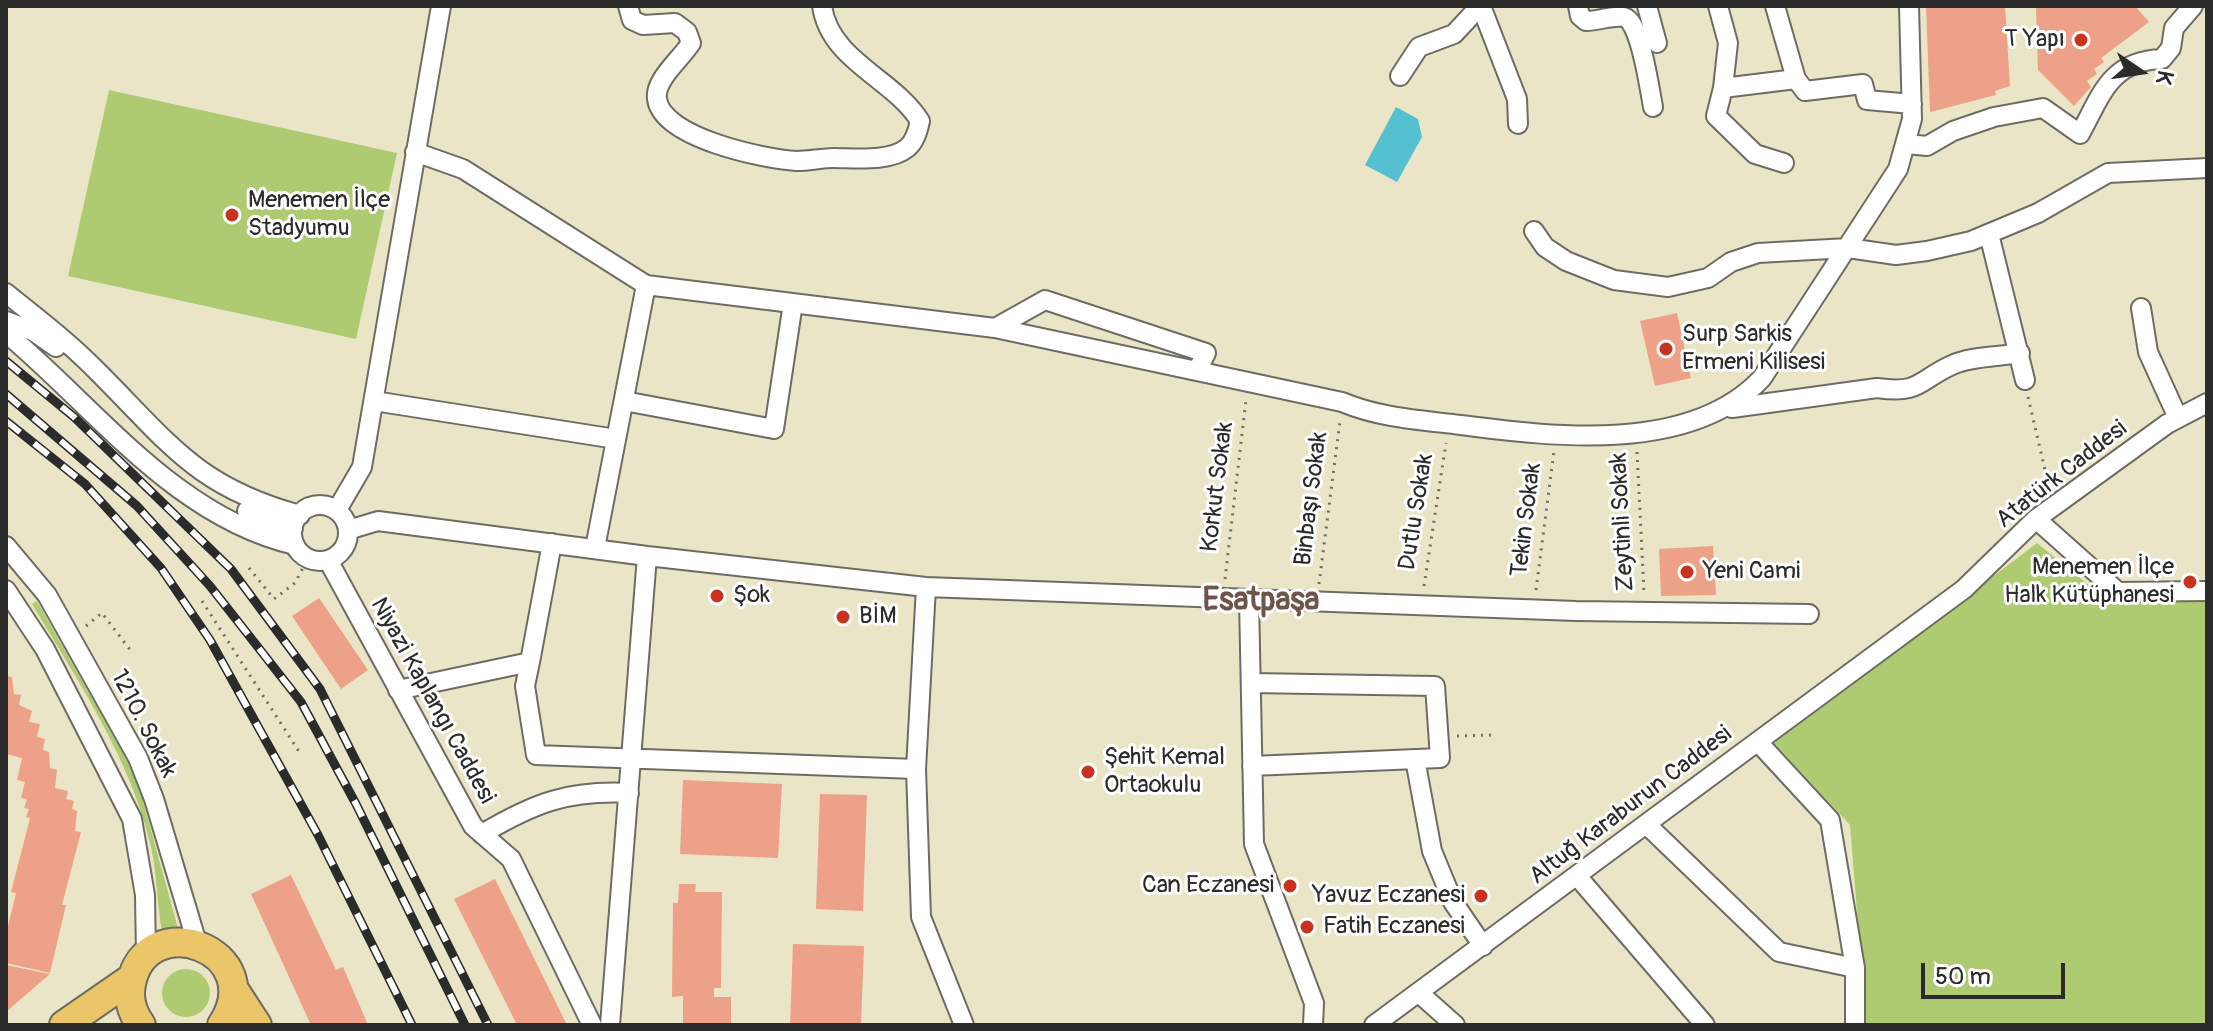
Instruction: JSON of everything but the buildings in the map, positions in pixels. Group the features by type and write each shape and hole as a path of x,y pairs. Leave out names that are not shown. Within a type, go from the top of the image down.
{"highway":[{"path":"64,1025 161,945 179,941 197,943 221,960 233,988 257,1025"},
{"path":"139,966 131,1006 141,1025"},
{"path":"222,1025 233,1002 233,988"}],"street":[{"path":"337,510 362,467 441,6"},
{"path":"628,6 632,20 643,25 675,23 687,32 691,43 658,85 661,113 673,125 724,146 798,161 863,158 907,149 917,135 920,121 910,106 837,43 824,21 822,6"},
{"path":"1400,76 1419,47 1454,34 1480,6 1517,99 1518,124"},
{"path":"1578,6 1580,16 1586,21 1623,17 1630,20 1638,36 1653,107"},
{"path":"1647,6 1657,43"},
{"path":"1718,6 1728,43 1716,116 1755,154 1784,163"},
{"path":"1775,6 1796,79 1805,91 1863,84 1867,100 1912,104"},
{"path":"415,152 463,169 646,285 995,328 1249,380 1342,402 1371,414 1556,435 1636,431 1694,420 1744,397 1762,378 1890,187 1907,144 1912,104 1909,6"},
{"path":"1907,144 1927,146 1953,131 1994,117 2043,108 2080,134 2106,86 2124,66 2162,59 2171,48 2174,28 2193,6"},
{"path":"1723,88 1796,79"},
{"path":"1534,231 1545,247 1566,261 1614,280 1668,287 1708,278 1731,262 1758,253 1848,248 1896,255 1971,241 2038,213 2108,173 2207,168"},
{"path":"1989,234 2025,380"},
{"path":"595,548 646,285"},
{"path":"6,293 16,323 97,371 195,469 299,537 328,560 341,552 348,530 337,510 320,505 299,537"},
{"path":"995,328 1045,300 1206,353 1198,369"},
{"path":"624,401 774,429 793,303"},
{"path":"6,308 16,323 172,484 258,533 299,537"},
{"path":"2141,308 2148,352 2178,418"},
{"path":"1725,408 1877,388 1898,391 1919,387 1953,364 2020,353"},
{"path":"374,401 616,439"},
{"name":"Atatürk Caddesi","path":"1916,625 1964,589 2036,519 2178,418 2207,403"},
{"path":"2036,519 2118,592 2207,591"},
{"path":"348,530 378,521 647,556 926,587 1534,610 1809,614"},
{"path":"552,543 525,686 536,755 633,756 916,769"},
{"name":"1210. Sokak","path":"8,553 47,595 138,758 154,799 197,943"},
{"path":"610,1025 647,556"},
{"name":"Niyazi Kaplangı Caddesi","path":"328,560 473,826 511,859 592,1025"},
{"path":"926,587 916,769 921,917 964,1025"},
{"name":"1210. Sokak","path":"6,590 45,649 109,767 132,819 145,895 139,966"},
{"path":"1249,599 1254,844 1314,1003 1313,1025"},
{"name":"Altuğ Karaburun Caddesi","path":"1374,1025 1916,625"},
{"path":"398,690 530,662"},
{"path":"1251,683 1435,686 1440,758 1252,766"},
{"path":"1758,742 1830,820 1855,968 1855,1025"},
{"path":"1415,759 1432,851 1453,902 1483,946"},
{"path":"482,834 508,818 566,794 629,793"},
{"path":"1647,825 1779,952 1855,968"},
{"path":"1577,876 1705,1025"},
{"path":"1419,993 1455,1025"}],"path":[{"name":"Korkut Sokak","path":"1223,598 1249,380"},
{"path":"2025,380 2054,506"},
{"name":"Binbaşı Sokak","path":"1317,602 1342,402"},
{"name":"Dutlu Sokak","path":"1421,605 1449,424"},
{"name":"Zeytinli Sokak","path":"1636,431 1645,612"},
{"name":"Tekin Sokak","path":"1534,610 1556,435"},
{"path":"249,568 274,599 295,583 299,537"},
{"path":"202,601 300,753"},
{"path":"102,613 131,651"},
{"path":"1438,737 1494,735"}],"green space":[{"name":"Menemen İlçe Stadyumu","path":"109,90 397,153 356,339 68,276"},
{"path":"2037,543 2111,603 2207,600 2207,1025 1866,1025 1850,825 1774,743"},
{"path":"37,601 136,776 178,928 162,932 155,868 142,814 101,721 32,604"},
{"path":"186,969 203,976 210,993 203,1010 186,1017 169,1010 162,993 169,976"}],"water":[{"path":"1396,107 1418,119 1422,137 1397,182 1365,165"}],"railway":[{"path":"6,361 74,417 231,569 320,689 488,1025"},
{"path":"6,394 137,506 210,586 301,702 356,804 465,1025"},
{"path":"6,421 85,484 161,568 210,640 318,835 412,1025"}],"place":[{"name":"T Yapı","path":"2081,40"},
{"name":"Menemen İlçe Stadyumu","path":"232,215"},
{"name":"Surp Sarkis Ermeni Kilisesi","path":"1666,349"},
{"name":"Yeni Cami","path":"1687,572"},
{"name":"Menemen İlçe Halk Kütüphanesi","path":"2190,582"},
{"name":"Şok","path":"717,596"},
{"name":"BİM","path":"843,617"},
{"name":"Şehit Kemal Ortaokulu","path":"1088,772"},
{"name":"Can Eczanesi","path":"1290,886"},
{"name":"Yavuz Eczanesi","path":"1481,896"},
{"name":"Fatih Eczanesi","path":"1307,927"}],"district":[{"name":"Esatpaşa","path":"1261,602"}]}
